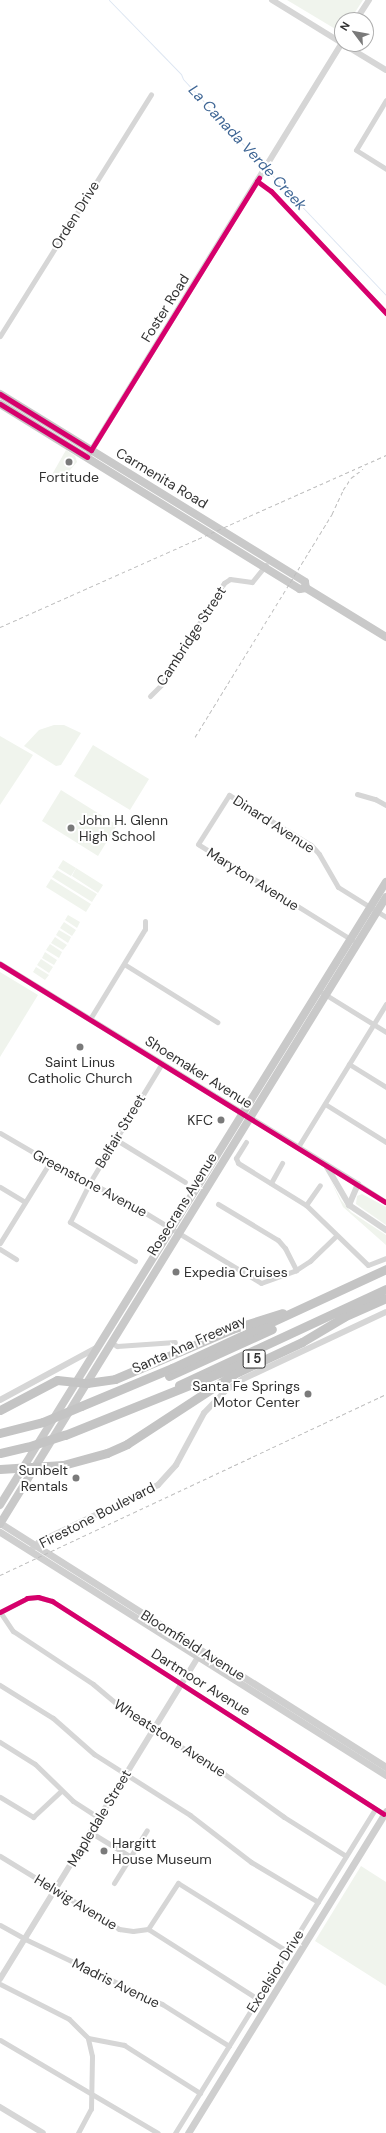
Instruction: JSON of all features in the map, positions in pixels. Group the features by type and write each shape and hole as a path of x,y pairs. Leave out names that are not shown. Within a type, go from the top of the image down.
{"highway":[{"name":"Santa Ana Freeway","path":"0,1433 43,1422 148,1379 386,1269"},
{"path":"148,1379 164,1378 186,1369 386,1276"},
{"path":"162,1398 169,1390 386,1289"},
{"name":"I 5","path":"0,1453 27,1447 65,1435 162,1398 386,1298"},
{"path":"0,1410 57,1380 87,1383 115,1379 232,1329 278,1313 296,1311"},
{"path":"0,1469 76,1463 127,1444 234,1374 302,1342 344,1317"}],"main road":[{"name":"Carmenita Road","path":"0,394 264,567 300,589 306,588 386,637"},
{"name":"Carmenita Road","path":"0,404 89,453 269,560 305,582 306,588"},
{"name":"Rosecrans Avenue","path":"0,1523 112,1343 133,1301 153,1267 374,910 386,882"},
{"name":"Rosecrans Avenue","path":"374,910 386,897"},
{"name":"Rosecrans Avenue","path":"0,1505 99,1346 133,1301"},
{"name":"Bloomfield Avenue","path":"0,1523 32,1548 198,1657 386,1775"},
{"name":"Bloomfield Avenue","path":"0,1532 32,1548 198,1648 386,1767"},
{"path":"198,1648 198,1657 208,1655"},
{"path":"216,1668 224,1664 225,1674"},
{"name":"Excelsior Drive","path":"188,2133 385,1813"}],"street":[{"path":"272,0 334,38"},
{"path":"361,12 368,0"},
{"name":"Foster Road","path":"89,453 336,52"},
{"path":"357,52 386,70"},
{"name":"Orden Drive","path":"0,336 150,94"},
{"path":"386,100 356,150 386,168"},
{"name":"Cambridge Street","path":"150,696 161,686 224,583 230,580 252,582 269,560"},
{"path":"357,794 375,799 386,805"},
{"name":"Dinard Avenue","path":"228,795 311,845 319,854 335,884 386,917"},
{"name":"Maryton Avenue","path":"228,795 198,844 354,942"},
{"path":"90,1019 145,929 145,921"},
{"name":"Shoemaker Avenue","path":"0,964 386,1202"},
{"path":"124,964 217,1022"},
{"path":"323,992 386,1032"},
{"path":"298,1147 386,1004"},
{"name":"Belfair Street","path":"135,1261 70,1222 90,1182 162,1063"},
{"path":"349,1064 386,1087"},
{"path":"325,1104 386,1142"},
{"name":"Greenstone Avenue","path":"0,1133 50,1162 90,1182 176,1230 261,1283 296,1270"},
{"path":"115,1139 185,1182"},
{"path":"246,1142 236,1161 306,1205 365,1263 372,1264 386,1258"},
{"path":"0,1243 50,1162"},
{"path":"270,1183 282,1163"},
{"path":"325,1164 349,1204 386,1230"},
{"path":"349,1204 358,1184"},
{"path":"306,1205 320,1185"},
{"path":"0,1187 25,1202"},
{"path":"218,1204 278,1240 285,1248 296,1270 318,1255 336,1236"},
{"path":"0,1249 16,1259"},
{"name":"Firestone Boulevard","path":"32,1548 158,1484 176,1465 204,1413 226,1390 243,1379 386,1312"},
{"path":"112,1343 118,1346 175,1342"},
{"path":"0,1400 37,1378 99,1346"},
{"name":"Dartmoor Avenue","path":"0,1612 26,1598 38,1597 52,1601 375,1809 385,1813"},
{"name":"Wheatstone Avenue","path":"0,1612 14,1632 93,1684 130,1715 223,1773 284,1817 346,1856"},
{"name":"Mapledale Street","path":"0,1979 198,1657"},
{"path":"0,1685 53,1718 94,1754 190,1815 251,1862 318,1902"},
{"path":"0,1742 35,1764 61,1791 99,1818"},
{"path":"0,1797 33,1817 61,1791"},
{"name":"Excelsior Drive","path":"175,2133 375,1809"},
{"path":"114,1883 147,1830"},
{"path":"90,1832 131,1857"},
{"name":"Helwig Avenue","path":"0,1856 119,1929 133,1931 148,1929"},
{"path":"258,1999 148,1929 178,1883 288,1951"},
{"name":"Madris Avenue","path":"0,1925 24,1939 162,2004 229,2046"},
{"path":"0,1984 69,2019 88,2038 92,2056 91,2109 78,2133"},
{"path":"88,2038 124,2045 200,2093"},
{"path":"0,2040 158,2133"},
{"path":"0,2107 43,2133"}],"shaded area":[{"path":"287,0 363,0 355,12 334,12 334,28"},
{"path":"66,450 75,456 77,462 64,477 54,480 50,478"},
{"path":"54,725 64,725 81,733 61,765 56,766 24,746 39,730"},
{"path":"0,736 33,755 0,805"},
{"path":"93,745 149,779 130,810 74,776"},
{"path":"61,790 117,825 98,856 42,821"},
{"path":"63,860 76,868 71,876 58,868"},
{"path":"76,868 103,885 98,893 72,876"},
{"path":"57,870 97,894 92,902 52,877"},
{"path":"51,879 91,904 86,912 46,887"},
{"path":"68,915 80,922 77,928 65,920"},
{"path":"64,922 76,930 72,936 60,928"},
{"path":"59,930 71,937 68,943 56,935"},
{"path":"55,937 67,945 63,950 51,943"},
{"path":"50,944 62,952 59,958 46,950"},
{"path":"45,952 57,960 54,965 42,958"},
{"path":"41,959 53,967 49,973 37,965"},
{"path":"36,967 49,975 45,980 33,972"},
{"path":"0,972 38,995 0,1057"},
{"path":"330,1179 341,1200 351,1212 386,1235 386,1245 343,1207"},
{"path":"362,1194 386,1207 386,1225 356,1204 357,1196"},
{"path":"361,1866 386,1882 386,1986 315,1941"}],"waterway":[{"name":"La Canada Verde Creek","path":"109,0 181,74 183,79 254,156 265,163"},
{"name":"La Canada Verde Creek","path":"268,167 272,175 386,295"}],"railway":[{"path":"0,627 386,455"},
{"path":"195,737 332,514 343,490 351,478 363,469"},
{"path":"0,1575 386,1394"}],"cycle path":[{"path":"0,394 91,450 259,178"},
{"path":"257,181 271,191 386,313"},
{"path":"0,404 87,457"},
{"path":"0,964 386,1202"},
{"path":"0,1612 27,1598 38,1597 52,1601 384,1814"}],"place":[{"name":"Fortitude","path":"69,462"},
{"name":"John H. Glenn High School","path":"71,828"},
{"name":"Saint Linus Catholic Church","path":"80,1047"},
{"name":"KFC","path":"221,1120"},
{"name":"Expedia Cruises","path":"176,1272"},
{"name":"Santa Fe Springs Motor Center","path":"308,1394"},
{"name":"Sunbelt Rentals","path":"76,1478"},
{"name":"Hargitt House Museum","path":"104,1851"}]}
